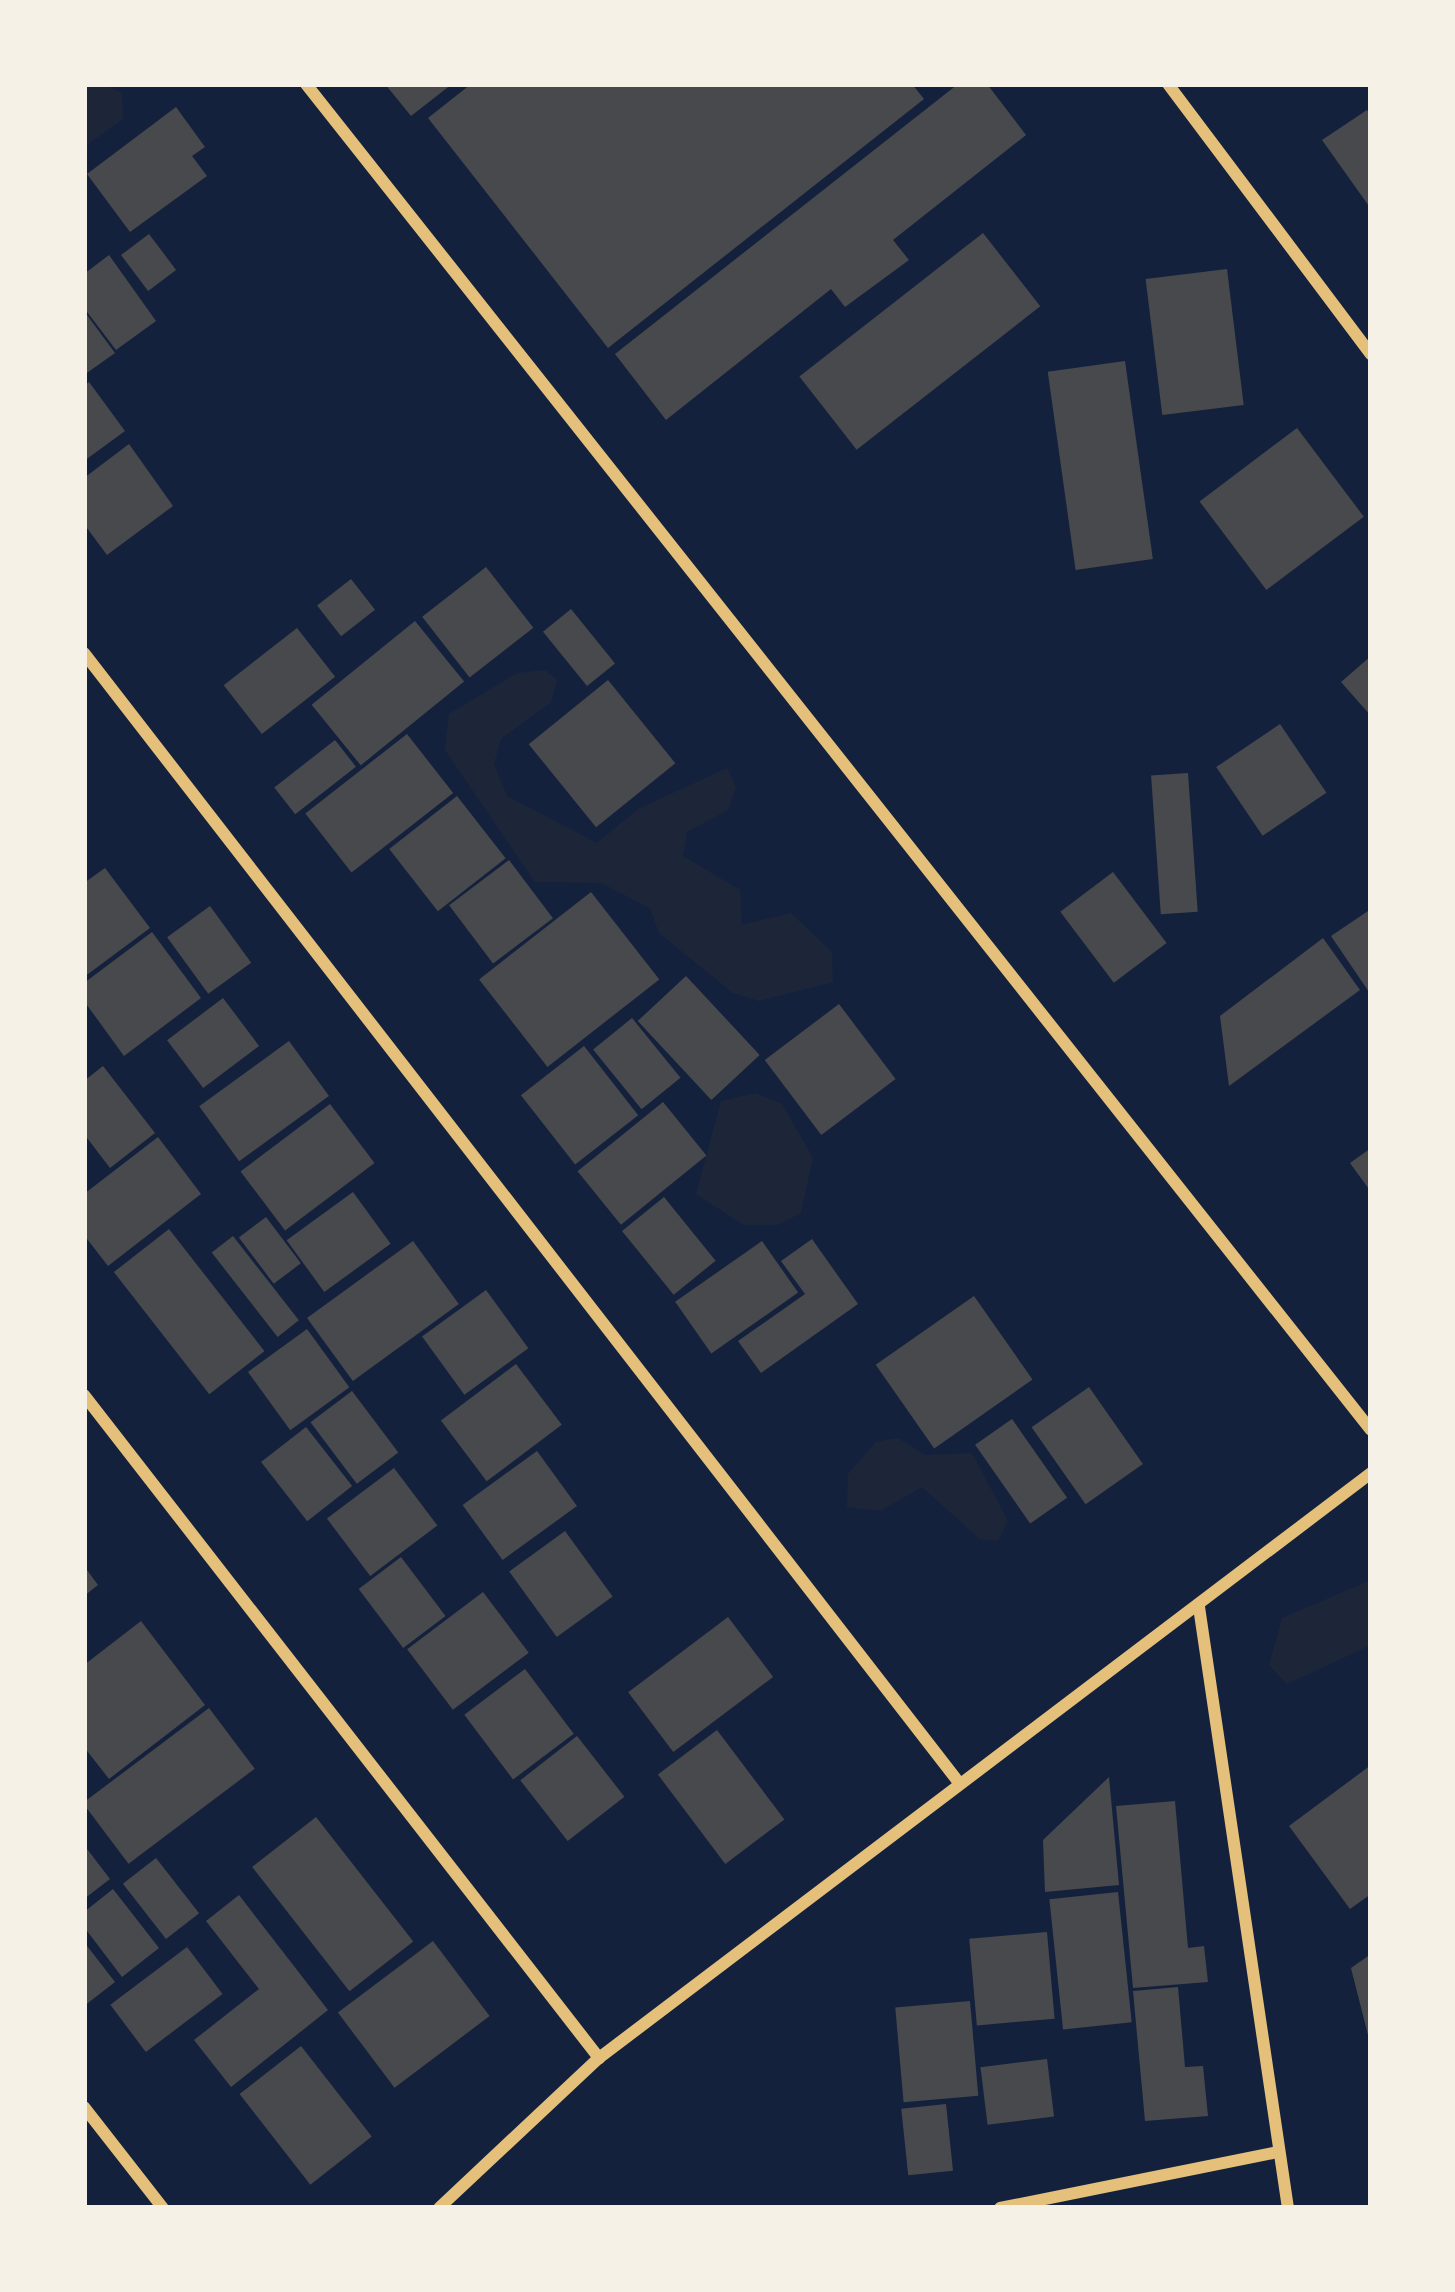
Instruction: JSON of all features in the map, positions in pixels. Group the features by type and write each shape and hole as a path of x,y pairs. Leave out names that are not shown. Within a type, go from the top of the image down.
{"street":[{"path":"307,84 1371,1430"},
{"path":"1168,84 1371,354"},
{"path":"84,653 957,1780"},
{"path":"84,1395 599,2059"},
{"path":"439,2208 599,2059 957,1780 1199,1607 1371,1474"},
{"path":"1199,1607 1272,2153 1288,2208"},
{"path":"84,2107 164,2208"},
{"path":"1000,2208 1272,2153"}],"shaded area":[{"path":"103,84 122,93 123,119 84,147 84,88"},
{"path":"545,670 557,680 551,702 501,739 494,764 507,796 597,843 638,809 727,768 736,787 728,810 687,832 683,856 740,890 742,925 791,913 832,952 833,982 759,1001 733,993 659,933 650,908 601,883 535,882 445,750 449,714 517,673"},
{"path":"756,1093 782,1104 813,1158 801,1213 777,1225 743,1225 696,1194 721,1101"},
{"path":"898,1438 925,1455 972,1453 1008,1521 998,1541 980,1539 922,1487 880,1511 847,1507 848,1474 876,1442"},
{"path":"1371,1580 1371,1645 1287,1684 1269,1665 1282,1618"}],"building":[{"path":"385,84 452,84 411,116"},
{"path":"471,84 912,84 924,99 608,348 428,118"},
{"path":"958,84 987,84 1026,135 893,240 909,260 845,307 831,289 666,420 615,354"},
{"path":"176,107 205,147 192,156 207,176 130,232 87,174"},
{"path":"1367,110 1371,116 1371,209 1322,140"},
{"path":"983,233 1040,306 857,450 799,376"},
{"path":"149,234 176,270 148,291 121,255"},
{"path":"109,255 156,321 116,350 84,308 84,274"},
{"path":"1227,269 1244,405 1162,415 1146,279"},
{"path":"84,311 115,353 84,375"},
{"path":"1125,361 1153,559 1076,570 1048,372"},
{"path":"89,382 125,431 84,461 84,386"},
{"path":"1297,428 1364,517 1266,590 1200,501"},
{"path":"129,444 173,506 107,555 84,524 84,478"},
{"path":"486,567 533,628 470,678 422,617"},
{"path":"351,579 375,610 341,636 317,605"},
{"path":"571,609 615,663 587,686 543,632"},
{"path":"415,621 464,682 361,765 312,705"},
{"path":"297,628 335,677 262,734 224,685"},
{"path":"1371,656 1371,716 1341,682"},
{"path":"608,680 675,763 596,827 529,744"},
{"path":"1280,724 1326,793 1263,836 1216,767"},
{"path":"407,734 453,793 352,873 305,813"},
{"path":"335,740 356,767 295,814 274,787"},
{"path":"1188,773 1198,912 1161,914 1151,776"},
{"path":"457,796 506,858 438,911 389,849"},
{"path":"509,860 553,918 493,963 449,905"},
{"path":"105,868 150,928 84,977 84,883"},
{"path":"1113,872 1167,943 1114,983 1060,912"},
{"path":"591,892 659,979 547,1067 479,979"},
{"path":"210,906 251,963 208,994 167,937"},
{"path":"1371,909 1371,995 1331,936"},
{"path":"152,932 201,998 124,1056 84,1001 84,983"},
{"path":"1323,938 1360,990 1229,1086 1220,1016"},
{"path":"686,976 760,1055 711,1100 638,1021"},
{"path":"223,998 259,1046 203,1088 167,1040"},
{"path":"839,1004 896,1079 821,1135 765,1060"},
{"path":"632,1018 680,1078 642,1109 593,1049"},
{"path":"289,1041 329,1096 239,1161 199,1106"},
{"path":"584,1046 638,1115 575,1165 521,1095"},
{"path":"103,1066 155,1133 110,1168 84,1134 84,1081"},
{"path":"663,1102 706,1156 621,1225 578,1171"},
{"path":"330,1104 375,1163 285,1231 241,1171"},
{"path":"158,1137 201,1194 108,1266 84,1235 84,1194"},
{"path":"1371,1148 1371,1192 1350,1163"},
{"path":"353,1192 391,1244 324,1292 287,1240"},
{"path":"664,1197 716,1261 674,1295 622,1231"},
{"path":"266,1217 301,1263 274,1284 239,1237"},
{"path":"169,1229 264,1351 209,1394 114,1272"},
{"path":"233,1236 299,1320 278,1337 212,1253"},
{"path":"812,1239 858,1304 761,1373 738,1341 805,1294 781,1261"},
{"path":"413,1241 459,1304 353,1381 307,1318"},
{"path":"762,1241 798,1293 711,1353 675,1302"},
{"path":"486,1290 528,1348 464,1395 422,1336"},
{"path":"974,1296 1033,1380 934,1448 876,1365"},
{"path":"307,1329 349,1387 290,1430 248,1372"},
{"path":"516,1364 562,1425 487,1481 441,1421"},
{"path":"1089,1387 1143,1464 1086,1504 1032,1427"},
{"path":"352,1391 398,1452 357,1484 310,1422"},
{"path":"1012,1419 1067,1498 1030,1523 975,1445"},
{"path":"306,1427 352,1486 307,1521 261,1462"},
{"path":"537,1451 577,1506 503,1560 463,1505"},
{"path":"394,1468 437,1526 370,1576 327,1519"},
{"path":"565,1531 613,1597 557,1637 509,1572"},
{"path":"401,1557 446,1616 403,1648 359,1589"},
{"path":"84,1566 98,1585 84,1596"},
{"path":"483,1592 529,1653 453,1710 407,1649"},
{"path":"728,1617 773,1677 673,1752 628,1692"},
{"path":"141,1621 205,1705 109,1779 84,1747 84,1665"},
{"path":"525,1669 574,1734 513,1779 464,1715"},
{"path":"209,1708 255,1769 129,1864 84,1802"},
{"path":"717,1730 784,1819 725,1864 658,1775"},
{"path":"577,1736 624,1797 568,1841 520,1780"},
{"path":"1371,1765 1371,1894 1350,1909 1289,1826"},
{"path":"1109,1777 1119,1885 1045,1892 1043,1840"},
{"path":"1175,1801 1188,1948 1204,1946 1208,1982 1133,1988 1116,1806"},
{"path":"316,1817 413,1942 349,1991 252,1867"},
{"path":"84,1845 110,1879 84,1899"},
{"path":"156,1858 199,1913 166,1939 123,1884"},
{"path":"113,1889 159,1948 122,1977 84,1927 84,1912"},
{"path":"1118,1892 1132,2022 1063,2029 1049,1899"},
{"path":"239,1895 328,2010 231,2087 194,2040 259,1989 206,1921"},
{"path":"1047,1932 1055,2019 977,2025 969,1939"},
{"path":"433,1941 490,2016 395,2088 338,2013"},
{"path":"84,1942 115,1982 84,2006"},
{"path":"187,1947 223,1994 146,2052 110,2005"},
{"path":"1371,1954 1371,2043 1370,2043 1351,1968"},
{"path":"1178,1987 1185,2067 1203,2066 1208,2116 1145,2121 1133,1991"},
{"path":"970,2001 978,2096 904,2102 895,2008"},
{"path":"301,2046 372,2137 310,2185 240,2094"},
{"path":"1047,2059 1054,2117 988,2125 980,2067"},
{"path":"946,2104 953,2171 908,2175 901,2109"}]}
